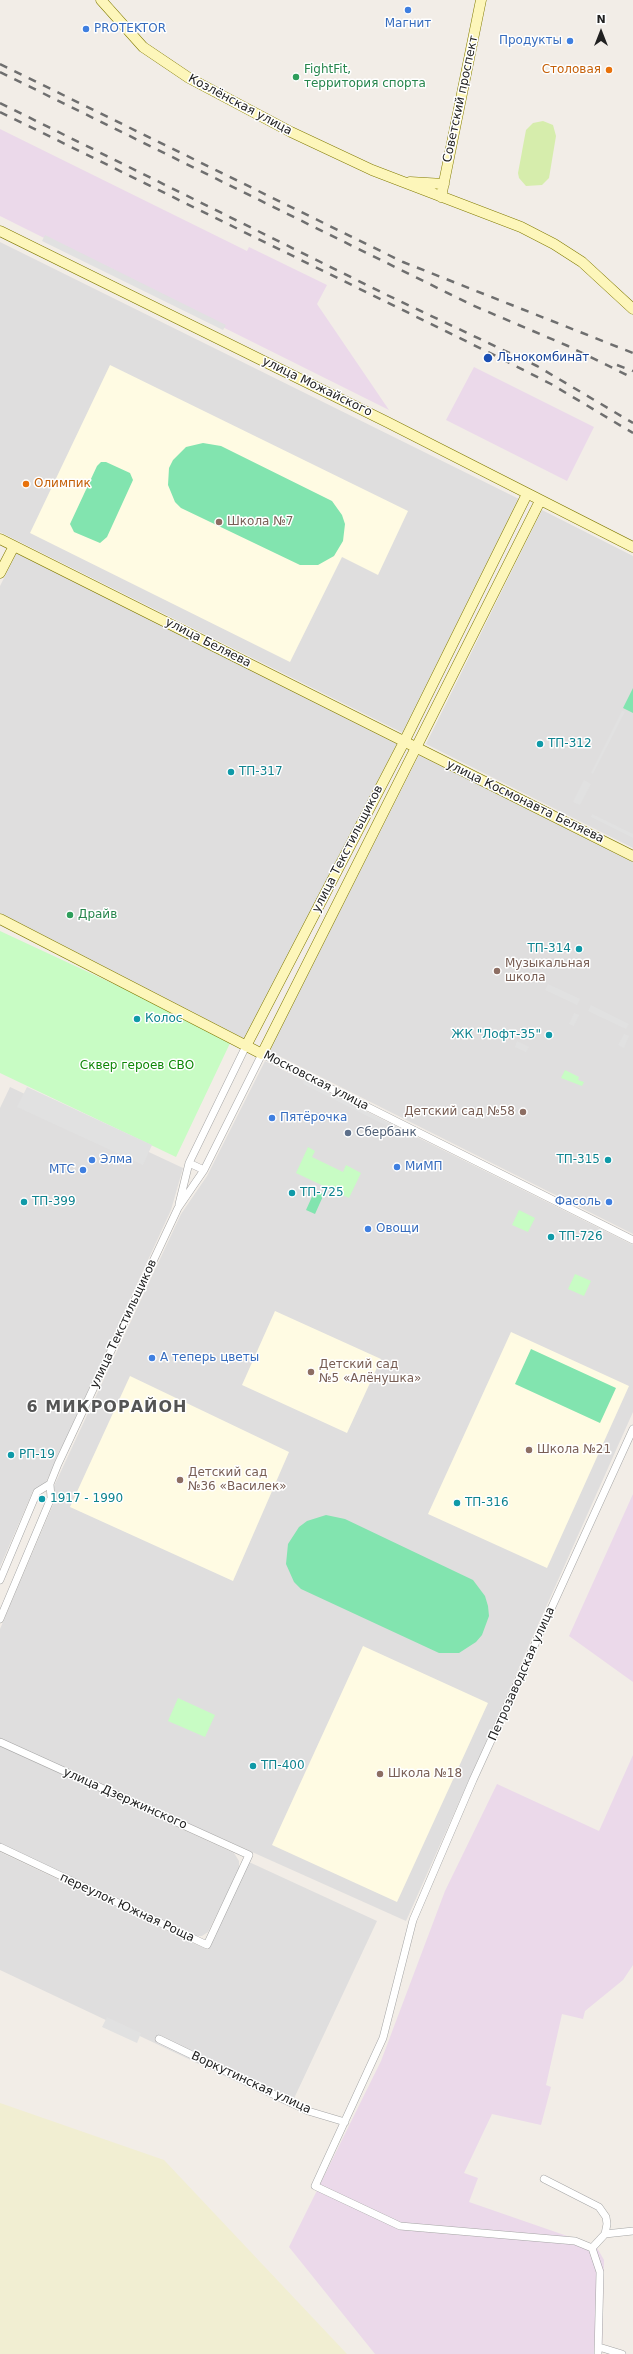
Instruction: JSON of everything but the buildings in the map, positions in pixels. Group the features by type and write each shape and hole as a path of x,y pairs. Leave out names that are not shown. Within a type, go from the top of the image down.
{"street":[{"name":"Козлёнская улица","path":"101,0 143,47 177,71 291,132 398,181 520,228 554,244 582,262 633,309"},
{"name":"Советский проспект","path":"441,197 481,0"},
{"name":"Козлёнская улица","path":"398,181 444,184"},
{"name":"улица Можайского","path":"0,230 375,416 633,547"},
{"name":"улица Текстильщиков","path":"178,1208 189,1162 246,1046 404,742 527,494"},
{"name":"улица Текстильщиков","path":"0,1619 51,1498 50,1484 178,1208 204,1170 540,501"},
{"name":"улица Беляева","path":"0,539 416,748"},
{"path":"0,573 14,546"},
{"name":"улица Космонавта Беляева","path":"416,748 633,856"},
{"name":"Московская улица","path":"0,919 246,1046 633,1240"},
{"path":"189,1162 204,1170"},
{"name":"Петрозаводская улица","path":"592,2248 575,2241 400,2226 315,2186 383,2038 413,1920 473,1780 633,1429"},
{"name":"улица Текстильщиков","path":"0,1580 37,1492 50,1484"},
{"name":"улица Дзержинского","path":"0,1742 249,1855"},
{"name":"переулок Южная Роща","path":"0,1847 207,1946 249,1855"},
{"name":"Воркутинская улица","path":"159,2039 308,2111 345,2122"},
{"path":"544,2179 599,2207 606,2217 607,2224 605,2234 592,2248 600,2272 598,2350 622,2354"},
{"path":"605,2234 633,2231"}],"shaded area":[{"path":"0,129 247,251 249,247 327,285 317,304 389,410 0,216"},
{"path":"45,235 226,325 223,330 42,241"},
{"path":"0,242 519,499 403,733 0,532"},
{"name":"Школа №7","path":"110,365 408,511 378,575 342,557 290,662 30,533"},
{"path":"474,367 594,427 567,481 446,420"},
{"path":"542,510 633,556 633,848 426,744"},
{"path":"17,552 397,744 245,1039 0,913 0,586"},
{"path":"622,711 625,712 593,774 591,773"},
{"path":"419,755 633,862 633,1234 269,1051"},
{"path":"584,780 591,784 580,805 573,802"},
{"path":"592,814 633,834 633,838 591,817"},
{"path":"548,984 580,999 577,1005 545,990"},
{"path":"591,1005 629,1024 626,1029 588,1011"},
{"path":"574,1013 579,1015 574,1026 569,1024"},
{"path":"624,1034 629,1036 624,1048 618,1045"},
{"path":"517,1041 529,1047 526,1052 515,1047"},
{"path":"265,1061 633,1245 633,1412 406,1921 0,1739 0,1629 55,1500 54,1486 181,1214 207,1176"},
{"path":"304,1080 413,1135 411,1138 303,1084"},
{"path":"10,1087 183,1168 171,1210 46,1482 33,1491 0,1567 0,1108"},
{"path":"27,1087 152,1145 143,1165 17,1107"},
{"name":"Детский сад №5 «Алёнушка»","path":"275,1311 381,1359 347,1433 242,1385"},
{"name":"Школа №21","path":"511,1332 629,1386 547,1568 428,1514"},
{"name":"Детский сад №36 «Василек»","path":"130,1376 289,1452 233,1581 70,1507"},
{"path":"633,1494 633,1682 569,1636"},
{"name":"Школа №18","path":"363,1646 488,1703 397,1902 272,1845"},
{"path":"0,1746 234,1853 239,1861 239,1870 208,1932 202,1936 194,1936 0,1844"},
{"path":"633,1755 633,1965 623,1980 585,2011 583,2019 562,2014 546,2085 551,2087 541,2125 492,2114 464,2173 478,2178 469,2202 596,2246 604,2260 602,2354 375,2354 289,2247 381,2061 445,1891 497,1784 599,1831"},
{"path":"0,1852 208,1950 249,1862 377,1921 290,2107 0,1970"},
{"path":"107,2017 141,2033 137,2043 102,2027"},
{"path":"0,2103 164,2160 347,2354 0,2354"}],"green space":[{"path":"543,121 553,125 556,136 549,178 542,185 526,186 519,178 518,173 526,130 533,123"},
{"path":"203,443 221,446 332,501 342,515 345,524 343,541 334,556 318,565 300,565 181,508 175,502 168,485 169,468 173,460 186,447"},
{"path":"101,462 106,462 130,473 133,480 107,537 100,543 74,532 70,524 97,466"},
{"path":"633,688 633,713 623,708"},
{"name":"Сквер героев СВО","path":"0,931 232,1039 176,1157 0,1073"},
{"path":"565,1070 579,1077 578,1080 584,1082 582,1086 561,1078"},
{"path":"308,1147 315,1151 312,1157 343,1172 346,1165 361,1173 349,1198 296,1173"},
{"path":"315,1190 324,1194 315,1214 306,1210"},
{"path":"519,1210 535,1218 528,1232 512,1225"},
{"path":"575,1274 591,1281 584,1296 568,1289"},
{"path":"531,1349 616,1388 600,1423 515,1384"},
{"path":"326,1515 345,1519 473,1580 485,1596 488,1606 489,1616 482,1635 476,1642 459,1653 439,1653 301,1589 294,1582 286,1564 288,1544 299,1527 307,1521"},
{"path":"178,1698 215,1715 205,1737 168,1721"}],"railway":[{"path":"0,64 403,262 633,353"},
{"path":"0,72 472,305 568,346 633,378"},
{"path":"0,103 387,295 537,366 633,423"},
{"path":"0,112 486,351 551,384 633,433"},
{"path":"617,365 633,371"}],"place":[{"name":"Магнит","path":"408,10"},
{"name":"PROTEKTOR","path":"86,29"},
{"name":"Продукты","path":"570,41"},
{"name":"Столовая","path":"609,70"},
{"name":"FightFit, территория спорта","path":"296,77"},
{"name":"Льнокомбинат","path":"488,358"},
{"name":"Олимпик","path":"26,484"},
{"name":"Школа №7","path":"219,522"},
{"name":"ТП-312","path":"540,744"},
{"name":"ТП-317","path":"231,772"},
{"name":"Драйв","path":"70,915"},
{"name":"ТП-314","path":"579,949"},
{"name":"Музыкальная школа","path":"497,971"},
{"name":"Колос","path":"137,1019"},
{"name":"ЖК \"Лофт-35\"","path":"549,1035"},
{"name":"Детский сад №58","path":"523,1112"},
{"name":"Пятёрочка","path":"272,1118"},
{"name":"Сбербанк","path":"348,1133"},
{"name":"Элма","path":"92,1160"},
{"name":"ТП-315","path":"608,1160"},
{"name":"МиМП","path":"397,1167"},
{"name":"МТС","path":"83,1170"},
{"name":"ТП-725","path":"292,1193"},
{"name":"ТП-399","path":"24,1202"},
{"name":"Фасоль","path":"609,1202"},
{"name":"Овощи","path":"368,1229"},
{"name":"ТП-726","path":"551,1237"},
{"name":"А теперь цветы","path":"152,1358"},
{"name":"Детский сад №5 «Алёнушка»","path":"311,1372"},
{"name":"Школа №21","path":"529,1450"},
{"name":"РП-19","path":"11,1455"},
{"name":"Детский сад №36 «Василек»","path":"180,1480"},
{"name":"1917 - 1990","path":"42,1499"},
{"name":"ТП-316","path":"457,1503"},
{"name":"ТП-400","path":"253,1766"},
{"name":"Школа №18","path":"380,1774"}],"district":[{"name":"6 МИКРОРАЙОН","path":"107,1408"}]}
